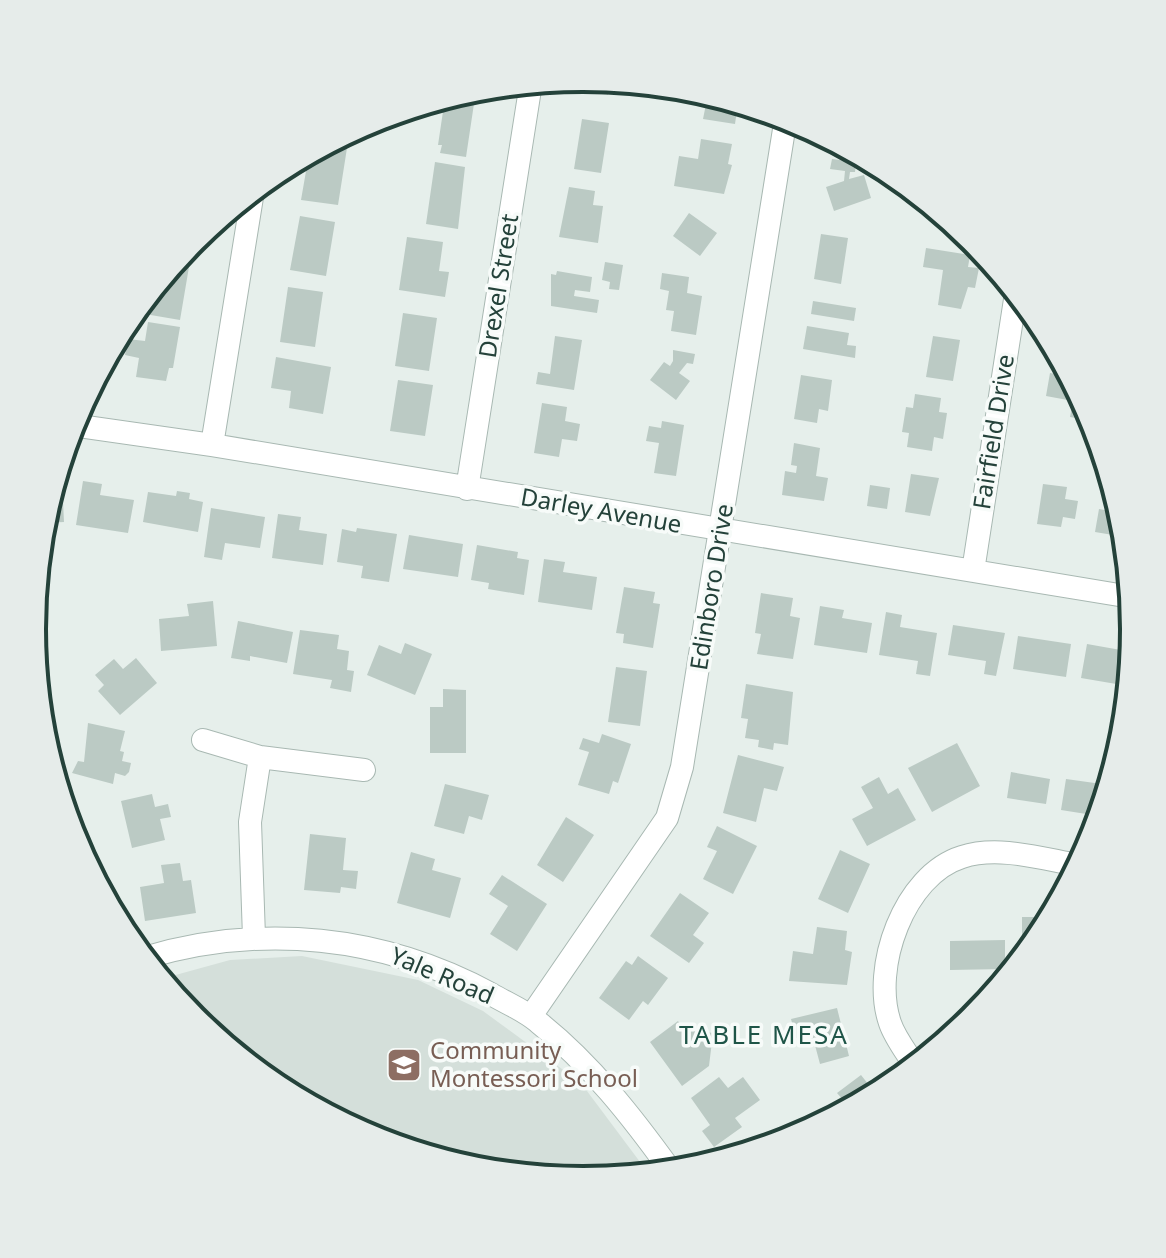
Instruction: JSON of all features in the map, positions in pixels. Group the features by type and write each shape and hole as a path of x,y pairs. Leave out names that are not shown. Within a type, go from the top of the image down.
{"street":[{"name":"Drexel Street","path":"467,489 529,95"},
{"name":"Edinboro Drive","path":"531,1016 667,818 682,767 784,131"},
{"path":"212,445 250,208"},
{"name":"Fairfield Drive","path":"973,571 1018,315"},
{"name":"Darley Avenue","path":"85,427 212,445 1119,595"},
{"path":"203,740 260,757 364,770"},
{"path":"254,937 250,822 260,757"},
{"path":"909,1056 890,1024 887,970 896,928 913,892 935,870 963,856 993,852 1067,863"},
{"name":"Yale Road","path":"156,954 186,945 254,937 328,940 386,951 464,980 531,1016 596,1077 662,1160"}],"shaded area":[{"name":"Community Montessori School","path":"302,956 418,980 483,1011 581,1083 640,1162 548,1165 478,1156 410,1138 345,1111 256,1055 203,1009 173,976 230,960"}],"building":[{"path":"474,103 466,157 440,153 442,145 438,145 443,110"},
{"path":"706,106 736,114 735,124 703,119"},
{"path":"582,119 609,123 601,173 574,169"},
{"path":"701,139 732,144 728,164 732,165 724,194 674,186 679,156 698,159"},
{"path":"347,148 338,205 301,200 306,170"},
{"path":"832,159 846,161 856,166 849,179 864,175 871,198 834,211 826,187 844,181 845,171 830,169"},
{"path":"435,162 465,167 458,229 426,224"},
{"path":"569,187 595,191 593,205 603,206 598,243 559,237"},
{"path":"689,213 717,233 700,256 673,236"},
{"path":"300,216 335,222 326,276 290,270"},
{"path":"821,234 848,238 841,284 814,279"},
{"path":"407,237 443,242 439,271 449,272 445,297 399,290"},
{"path":"926,248 970,256 968,267 979,268 975,288 968,287 961,309 938,305 943,270 923,267"},
{"path":"605,262 623,265 619,290 609,289 610,282 602,280"},
{"path":"190,264 180,320 148,315"},
{"path":"557,271 592,277 590,292 575,290 574,296 599,300 597,313 551,306 551,274 556,275"},
{"path":"662,273 689,277 687,293 702,296 696,335 671,331 674,311 666,310 669,291 660,289"},
{"path":"288,287 323,292 315,347 280,342"},
{"path":"813,301 856,308 854,321 811,314"},
{"path":"403,313 437,318 429,371 395,366"},
{"path":"148,322 180,327 173,368 169,368 166,381 136,377 139,358 125,355 126,347 131,339 145,341"},
{"path":"807,326 849,333 847,345 856,346 855,358 803,349"},
{"path":"555,336 582,340 574,390 536,384 538,372 550,374"},
{"path":"933,336 960,340 953,381 926,377"},
{"path":"673,350 695,354 693,364 687,363 679,373 690,381 676,400 650,380 664,362 670,366"},
{"path":"276,357 331,367 323,414 289,408 291,391 271,388"},
{"path":"1050,373 1055,374 1069,400 1046,396"},
{"path":"801,375 832,380 828,411 819,409 817,423 794,419"},
{"path":"398,380 433,385 425,436 390,431"},
{"path":"915,394 941,398 939,412 947,413 943,439 934,437 932,451 907,447 909,433 902,432 906,407 913,408"},
{"path":"542,403 567,407 565,421 580,424 577,441 562,439 559,457 534,453"},
{"path":"662,421 684,425 676,476 654,473 659,443 646,441 649,426 661,428"},
{"path":"794,443 820,448 816,476 828,478 824,501 782,495 785,471 796,473 797,466 791,465"},
{"path":"911,474 939,478 930,516 905,512"},
{"path":"83,481 102,484 100,495 134,500 128,533 76,525"},
{"path":"1043,484 1067,487 1065,499 1078,501 1075,519 1063,517 1061,527 1037,524"},
{"path":"870,485 890,488 887,509 867,506"},
{"path":"177,491 190,493 189,499 203,502 198,532 143,522 148,492 176,496"},
{"path":"63,495 64,522 56,522"},
{"path":"211,508 265,517 260,548 225,543 222,560 204,557"},
{"path":"1099,509 1107,510 1112,535 1095,532"},
{"path":"278,514 301,517 299,530 327,534 323,565 272,558"},
{"path":"357,528 397,534 389,582 361,578 363,566 337,562 342,529 356,532"},
{"path":"409,535 463,544 458,577 403,569"},
{"path":"477,545 518,552 517,558 529,560 524,595 488,589 489,583 471,580"},
{"path":"544,559 565,562 563,572 597,577 592,610 538,602"},
{"path":"624,587 655,592 653,603 660,604 653,648 623,643 624,634 616,633"},
{"path":"761,593 793,598 790,616 800,618 793,659 757,654 761,634 755,633"},
{"path":"213,601 217,646 161,651 159,619 189,616 187,604"},
{"path":"820,606 844,610 842,618 872,623 867,653 814,645"},
{"path":"886,612 902,615 900,627 937,633 930,676 916,674 918,661 879,655"},
{"path":"238,621 293,632 287,663 250,656 250,661 231,658"},
{"path":"953,625 1005,633 996,676 984,674 986,661 948,655"},
{"path":"300,630 339,635 337,649 349,651 347,670 354,671 351,692 330,688 332,680 293,674"},
{"path":"1018,636 1071,644 1066,677 1013,669"},
{"path":"405,643 432,654 415,695 367,675 379,645 401,654"},
{"path":"1087,644 1119,650 1117,684 1081,678"},
{"path":"136,658 157,683 120,715 98,691 104,685 95,675 114,659 123,669"},
{"path":"616,667 647,671 640,726 608,722"},
{"path":"746,684 793,692 788,745 774,743 773,750 758,747 759,740 745,738 748,719 741,718"},
{"path":"443,689 466,690 466,753 430,753 430,707 443,707"},
{"path":"88,723 125,731 120,751 124,752 122,761 131,763 129,772 125,776 115,773 113,784 72,773 78,761 84,762"},
{"path":"602,734 631,744 618,783 613,781 609,794 578,785 589,752 579,749 583,738 599,743"},
{"path":"957,743 980,786 932,812 908,768"},
{"path":"738,755 784,767 777,791 764,788 756,822 723,813"},
{"path":"1011,772 1050,779 1046,804 1007,798"},
{"path":"879,777 888,794 898,788 916,820 867,846 852,819 873,808 861,787"},
{"path":"1066,779 1097,783 1087,814 1061,810"},
{"path":"445,784 489,795 482,820 469,816 464,834 434,826"},
{"path":"152,794 155,807 168,804 171,817 160,819 165,840 132,848 121,801"},
{"path":"566,817 594,835 563,882 537,865"},
{"path":"717,826 757,846 733,894 703,879 717,851 707,847"},
{"path":"310,834 346,838 343,870 358,871 356,889 341,887 340,893 304,890"},
{"path":"840,850 870,864 848,913 818,899"},
{"path":"411,852 435,859 432,870 461,878 450,918 397,903"},
{"path":"180,863 183,881 191,880 196,913 145,921 140,887 164,883 161,865"},
{"path":"502,875 547,904 517,951 490,934 508,906 489,894"},
{"path":"680,893 709,913 693,935 704,943 689,963 650,936"},
{"path":"1022,917 1036,917 1029,927 1022,937"},
{"path":"817,927 847,931 845,950 852,952 847,985 789,981 793,951 813,954"},
{"path":"1005,940 1005,961 998,969 950,970 950,941"},
{"path":"638,956 668,978 648,1005 643,1001 629,1020 599,998 626,961 632,965"},
{"path":"837,1008 849,1056 820,1064 812,1034 796,1038 791,1019"},
{"path":"678,1021 683,1029 713,1033 709,1066 682,1086 650,1042"},
{"path":"861,1075 868,1083 842,1099 837,1093"},
{"path":"719,1077 728,1088 743,1077 760,1100 735,1118 742,1127 714,1147 702,1131 710,1125 691,1098"}],"place":[{"name":"Community Montessori School","path":"404,1065"}],"district":[{"name":"TABLE MESA","path":"764,1035"}]}
